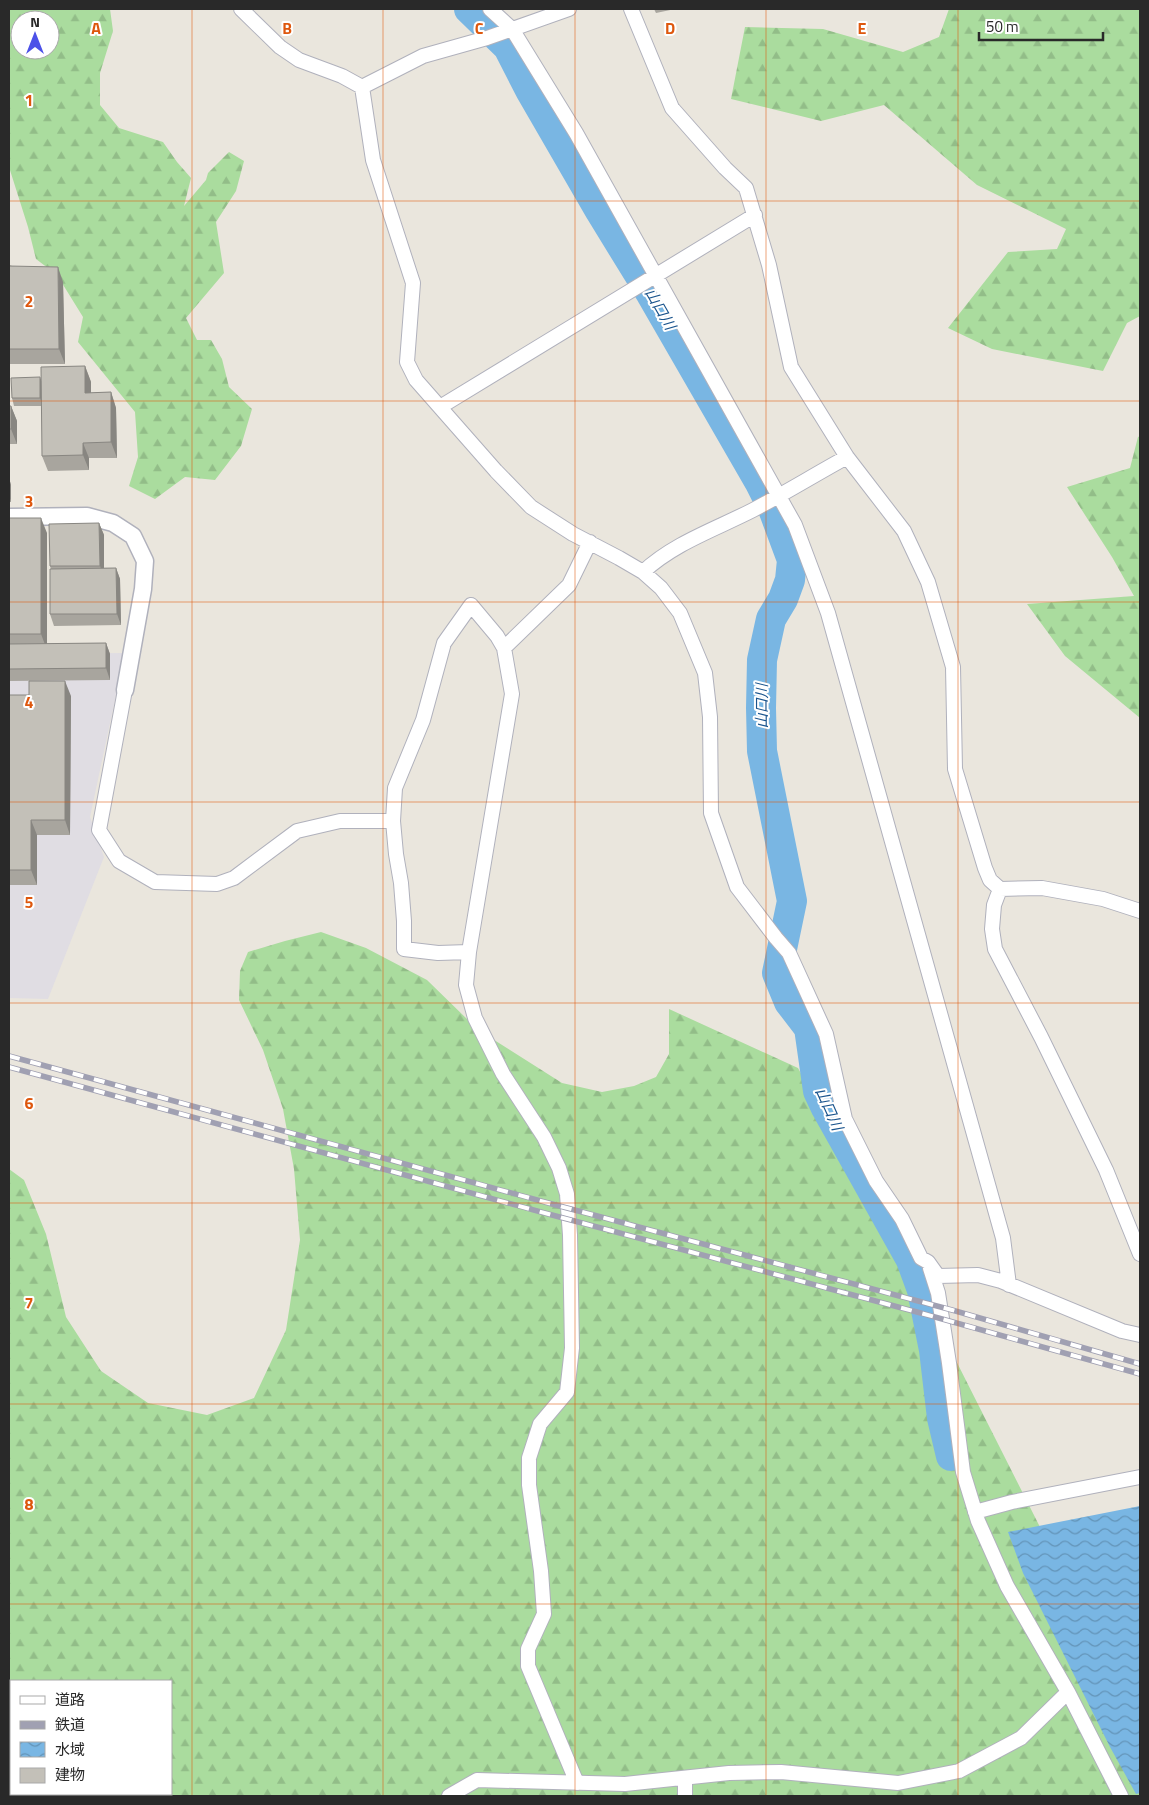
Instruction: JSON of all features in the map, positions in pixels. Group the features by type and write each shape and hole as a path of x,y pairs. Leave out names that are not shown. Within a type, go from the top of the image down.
{"street":[{"path":"241,9 280,47 299,60 342,76 362,87"},
{"path":"490,9 512,29 576,133 795,525 828,613 1003,1238 1009,1285"},
{"path":"362,87 422,56 487,38 568,9"},
{"path":"630,9 672,108 725,168 746,188 769,264 791,367 847,457 904,531 928,582 953,667 955,769 984,868 990,880 1000,889 1042,888 1103,900 1140,911"},
{"path":"362,87 373,160 413,283 407,362 416,380 496,471 531,507 573,534 643,572 662,588 680,613 704,673 710,717 711,813 736,887 789,953 826,1034 845,1119 876,1181 902,1219 920,1258 928,1262 938,1276 978,1275 1009,1285 1122,1331 1140,1335"},
{"path":"440,407 755,215"},
{"path":"643,572 657,560 683,544 753,510 847,457"},
{"path":"9,517 87,516 113,523 133,536 145,561 144,580 100,830 120,861 155,882 217,884 234,878 297,831 340,821 393,821"},
{"path":"504,648 569,585 590,542"},
{"path":"469,952 438,953 404,949 401,883 393,821 395,788 424,720 444,643 471,605 497,636 504,648 512,694 469,952 466,985 474,1018 503,1074 544,1137 559,1168 567,1194 571,1242 572,1348 567,1392 540,1424 529,1458 529,1485 541,1571 544,1614 528,1649 528,1666 577,1783"},
{"path":"1000,889 994,905 992,929 995,949 1041,1037 1106,1170 1140,1254"},
{"path":"928,1262 938,1293 941,1310 962,1472 975,1512 1007,1586 1068,1692 1121,1796"},
{"path":"975,1512 1012,1502 1140,1477"},
{"path":"449,1796 476,1780 625,1784 729,1773 782,1772 898,1783 959,1771 1021,1738 1068,1692"},
{"path":"685,1779 685,1796"}],"shaded area":[{"path":"125,653 90,817 104,857 48,999 9,998 9,654"}],"green space":[{"path":"9,9 110,9 113,31 100,73 100,105 119,128 163,142 191,178 184,206 206,180 208,173 229,152 244,161 236,191 216,222 224,273 186,318 197,340 211,340 222,359 229,387 252,409 241,446 215,480 185,477 155,499 129,486 138,457 135,412 78,342 83,317 57,275 36,259 9,167"},
{"path":"949,9 1140,9 1140,316 1127,323 1103,371 992,349 948,328 1008,252 1057,249 1066,229 977,185 884,105 821,121 731,99 745,27 823,29 903,52 939,37"},
{"path":"1140,436 1140,718 1065,656 1027,604 1134,596 1112,557 1067,487 1130,468 1138,437"},
{"path":"321,932 366,948 427,980 468,1020 491,1038 562,1083 602,1092 634,1086 656,1077 669,1054 669,1009 798,1068 938,1325 1044,1535 1140,1753 1140,1796 9,1796 9,1169 24,1180 46,1234 66,1317 101,1371 148,1403 207,1415 254,1398 286,1330 300,1240 294,1169 283,1109 263,1050 239,1000 240,971 248,952"}],"water":[{"path":"1140,1506 1140,1793 1136,1794 1110,1747 1023,1573 1008,1532"}],"building":[{"path":"9,266 58,267 59,349 9,349"},
{"path":"85,366 85,393 111,392 111,442 83,443 83,455 42,456 41,367"},
{"path":"40,377 40,398 12,398 11,378"},
{"path":"9,406 11,406 11,429 9,429"},
{"path":"9,518 41,518 41,634 9,634"},
{"path":"99,523 100,566 50,566 49,524"},
{"path":"116,568 117,614 50,614 50,569"},
{"path":"106,643 106,668 9,669 9,644"},
{"path":"29,681 65,681 65,820 31,820 31,870 9,870 9,695 29,695"}],"waterway":[{"name":"山口川","path":"469,9 508,47 530,90 760,483 773,509 792,560 790,580 783,599 771,619 762,660 762,751 792,901 777,973 789,1002 809,1028 818,1091 911,1260 922,1290 934,1350 942,1418 951,1456"}],"railway":[{"path":"9,1056 552,1204 952,1310 1140,1364"},
{"path":"9,1067 1140,1374"}]}
